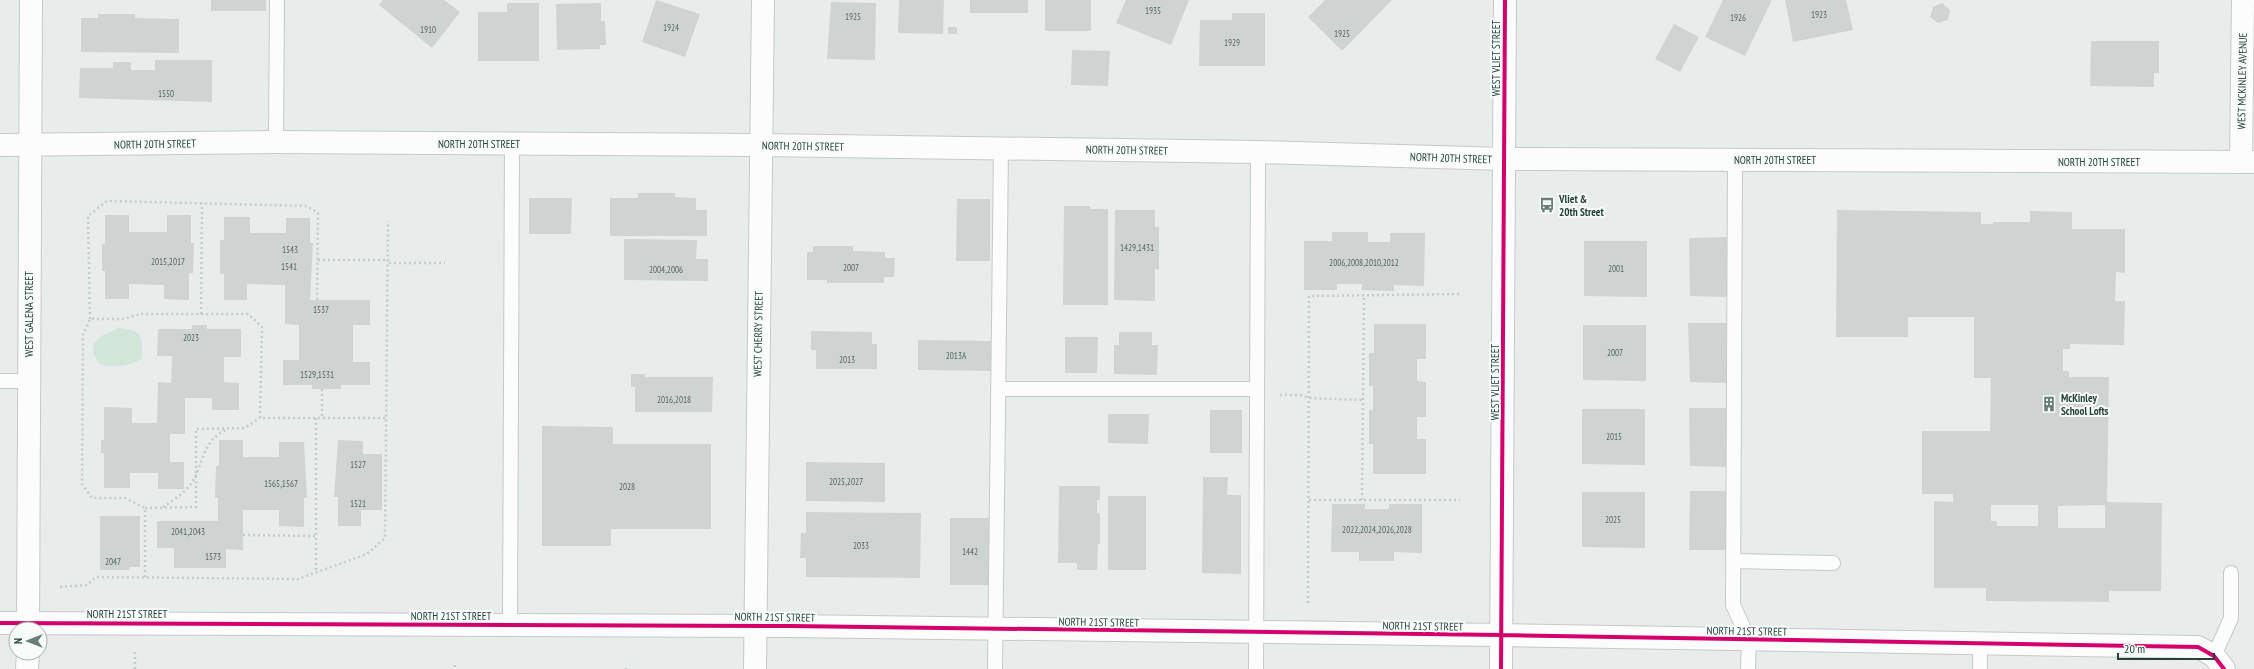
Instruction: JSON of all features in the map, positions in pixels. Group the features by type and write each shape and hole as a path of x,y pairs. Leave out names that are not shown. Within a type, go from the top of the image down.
{"street":[{"name":"WEST GALENA STREET","path":"28,621 31,0"},
{"name":"WEST CHERRY STREET","path":"754,669 763,0"},
{"name":"WEST VLIET STREET","path":"1501,669 1505,0"},
{"name":"WEST MCKINLEY AVENUE","path":"2243,0 2248,162"},
{"name":"NORTH 20TH STREET","path":"0,145 30,146 276,142 760,145 1258,152 1505,159 2248,162"},
{"name":"NORTH 21ST STREET","path":"48,626 754,626 1501,635 1980,644 2212,658"}],"lane":[{"path":"276,142 277,0"},
{"path":"510,625 512,144"},
{"path":"996,669 995,629 1001,148"},
{"path":"1256,669 1258,152"},
{"path":"1735,160 1733,605 1749,640 1748,669"},
{"path":"0,381 28,381"},
{"path":"998,389 1257,391"},
{"path":"1733,561 1834,563"},
{"path":"2212,658 2231,618 2231,574"},
{"path":"1980,644 1980,669"}],"path":[{"path":"317,300 318,213 307,206 107,201 88,216 90,319 83,335 82,484 92,498 125,498 145,508 196,507 196,429 246,428 260,418 387,418"},
{"path":"201,314 202,203"},
{"path":"60,587 87,585 96,577 298,579 367,554 385,538 389,264 388,221"},
{"path":"318,260 389,260"},
{"path":"389,264 445,263"},
{"path":"1308,603 1310,296 1462,294"},
{"path":"1362,500 1364,295"},
{"path":"90,319 124,319 140,314 248,314 262,327 260,418"},
{"path":"322,389 322,418"},
{"path":"1257,391 1300,395 1309,398 1363,400"},
{"path":"316,418 316,572"},
{"path":"163,507 190,486 206,447 216,434 228,429"},
{"path":"1309,500 1460,500"},
{"path":"145,508 145,577"},
{"path":"243,535 316,536"}],"green space":[{"path":"118,328 137,332 142,343 142,358 138,361 121,366 99,364 93,352 94,343 103,335"}],"building":[{"path":"211,0 266,0 266,11 211,11"},
{"path":"383,0 444,0 460,12 432,48 379,5"},
{"path":"656,0 700,14 685,57 642,42"},
{"path":"899,0 944,0 943,34 898,33"},
{"path":"970,0 1028,0 1028,13 970,13"},
{"path":"1045,0 1091,0 1091,31 1045,31"},
{"path":"1126,0 1189,0 1171,45 1116,23"},
{"path":"1325,0 1392,0 1342,51 1308,17"},
{"path":"1723,0 1772,0 1745,56 1705,37"},
{"path":"1785,0 1846,0 1853,30 1793,42"},
{"path":"831,2 876,3 875,60 827,59"},
{"path":"507,3 539,3 539,61 478,61 478,12 507,12"},
{"path":"601,3 601,21 605,21 606,45 600,45 600,49 557,50 556,4"},
{"path":"1942,3 1950,10 1948,20 1938,23 1930,17 1933,7"},
{"path":"1232,13 1265,13 1265,66 1199,66 1200,20 1232,20"},
{"path":"98,14 135,14 135,18 179,19 179,53 81,52 81,18 98,18"},
{"path":"1674,24 1699,37 1680,72 1655,59"},
{"path":"948,27 957,27 957,34 948,34"},
{"path":"2091,41 2159,41 2159,73 2154,73 2154,87 2090,86"},
{"path":"1072,50 1110,51 1108,86 1071,85"},
{"path":"155,60 212,60 212,102 79,98 80,68 113,68 113,62 131,62 131,70 155,70"},
{"path":"638,193 675,193 675,197 696,198 696,210 707,210 707,236 610,236 610,198 638,198"},
{"path":"529,198 572,198 571,234 529,234"},
{"path":"957,199 990,199 990,261 956,261"},
{"path":"1064,206 1090,206 1090,209 1108,209 1108,305 1063,305"},
{"path":"1115,210 1155,210 1155,227 1159,227 1159,270 1155,269 1155,301 1114,300"},
{"name":"McKinley School Lofts","path":"1837,210 1981,212 1981,224 1993,224 1993,222 2030,222 2030,211 2072,212 2072,229 2125,229 2125,273 2116,272 2115,301 2125,301 2124,345 2070,344 2070,349 2063,349 2063,371 2069,371 2069,377 2109,377 2107,502 2162,503 2161,591 2109,591 2109,602 1986,601 1986,588 1934,588 1934,501 1953,502 1953,494 1922,494 1922,431 1990,431 1991,378 1974,378 1974,317 1908,317 1908,337 1836,337","holes":["1991,505 2038,505 2038,526 1997,526 1997,521 1991,521","2105,505 2105,528 2058,528 2058,506"]},
{"path":"105,215 129,215 129,232 167,232 167,215 191,215 191,243 194,243 193,273 189,273 189,300 164,299 164,285 129,284 129,299 105,299 105,271 102,271 102,244 105,244"},
{"path":"224,217 250,217 250,233 286,233 286,218 310,218 310,243 313,243 310,300 370,300 370,325 353,325 353,362 370,362 370,385 341,385 341,389 312,389 312,385 283,385 283,360 299,360 299,325 285,324 285,285 247,284 247,300 224,300 224,274 220,274 220,240 224,240"},
{"path":"1332,232 1368,232 1368,242 1390,242 1390,233 1425,233 1424,286 1394,285 1394,291 1362,290 1362,284 1337,284 1337,290 1304,290 1304,241 1332,241"},
{"path":"1727,237 1727,297 1690,296 1689,238"},
{"path":"624,239 697,240 696,259 708,259 708,281 624,280"},
{"path":"1584,241 1647,241 1647,297 1584,296"},
{"path":"813,246 853,246 853,251 885,252 885,258 895,258 894,277 884,277 884,283 827,283 827,280 807,280 807,252 813,252"},
{"path":"1688,323 1727,323 1726,383 1690,382"},
{"path":"1374,324 1426,324 1426,359 1417,359 1417,381 1426,382 1426,417 1417,417 1417,439 1426,439 1426,474 1373,474 1373,444 1369,444 1369,410 1373,410 1373,386 1369,386 1369,353 1374,353"},
{"path":"192,325 207,325 207,329 241,329 241,357 224,357 224,382 239,383 239,410 212,410 212,398 185,398 185,434 170,434 170,462 184,462 184,489 158,489 158,473 130,473 130,488 104,488 104,453 101,453 101,440 104,440 104,407 132,408 132,423 157,423 158,382 171,383 172,356 157,356 158,329 192,329"},
{"path":"1583,325 1646,325 1646,381 1583,380"},
{"path":"811,331 872,332 872,344 877,344 877,369 816,369 816,350 811,350"},
{"path":"1119,332 1152,332 1152,345 1158,345 1157,375 1114,374 1114,345 1119,345"},
{"path":"1065,337 1098,337 1097,373 1065,373"},
{"path":"918,340 994,341 994,371 918,370"},
{"path":"631,374 645,374 645,377 713,377 712,412 635,412 635,387 631,387"},
{"path":"1689,408 1727,408 1727,467 1690,466"},
{"path":"1582,409 1645,409 1645,465 1582,464"},
{"path":"1210,410 1242,410 1242,453 1210,453"},
{"path":"1108,414 1149,414 1148,444 1108,443"},
{"path":"542,426 613,427 613,444 711,444 711,529 611,529 611,546 542,546"},
{"path":"219,440 243,440 243,457 279,457 279,442 304,442 307,498 304,498 304,527 279,526 279,510 243,510 243,550 226,549 226,568 174,568 174,548 157,548 157,521 218,521 218,498 215,498 216,466 219,466"},
{"path":"338,440 363,441 363,454 382,454 382,510 361,510 361,526 338,526 338,497 334,497"},
{"path":"806,462 885,463 885,502 806,501"},
{"path":"1203,477 1228,477 1227,495 1241,495 1241,574 1202,573"},
{"path":"1059,486 1100,486 1100,500 1097,500 1097,513 1100,513 1100,544 1098,544 1097,570 1077,570 1077,563 1058,563"},
{"path":"1690,491 1727,491 1727,550 1689,550"},
{"path":"1582,492 1645,492 1645,548 1582,547"},
{"path":"1108,496 1146,496 1146,570 1108,570"},
{"path":"1332,504 1365,504 1365,509 1389,509 1389,504 1422,504 1422,553 1394,552 1394,561 1359,561 1359,552 1331,552"},
{"path":"806,512 921,513 920,578 806,577 806,558 800,558 801,533 806,533"},
{"path":"100,516 140,516 140,567 130,567 129,570 100,570"},
{"path":"950,518 990,518 989,585 950,585"}],"cycle path":[{"path":"1501,669 1505,0"},
{"path":"0,623 791,626 1501,635 2198,647 2214,656 2224,669"}],"place":[{"name":"Vliet & 20th Street","path":"1547,205"},
{"name":"McKinley School Lofts","path":"2049,404"}]}
